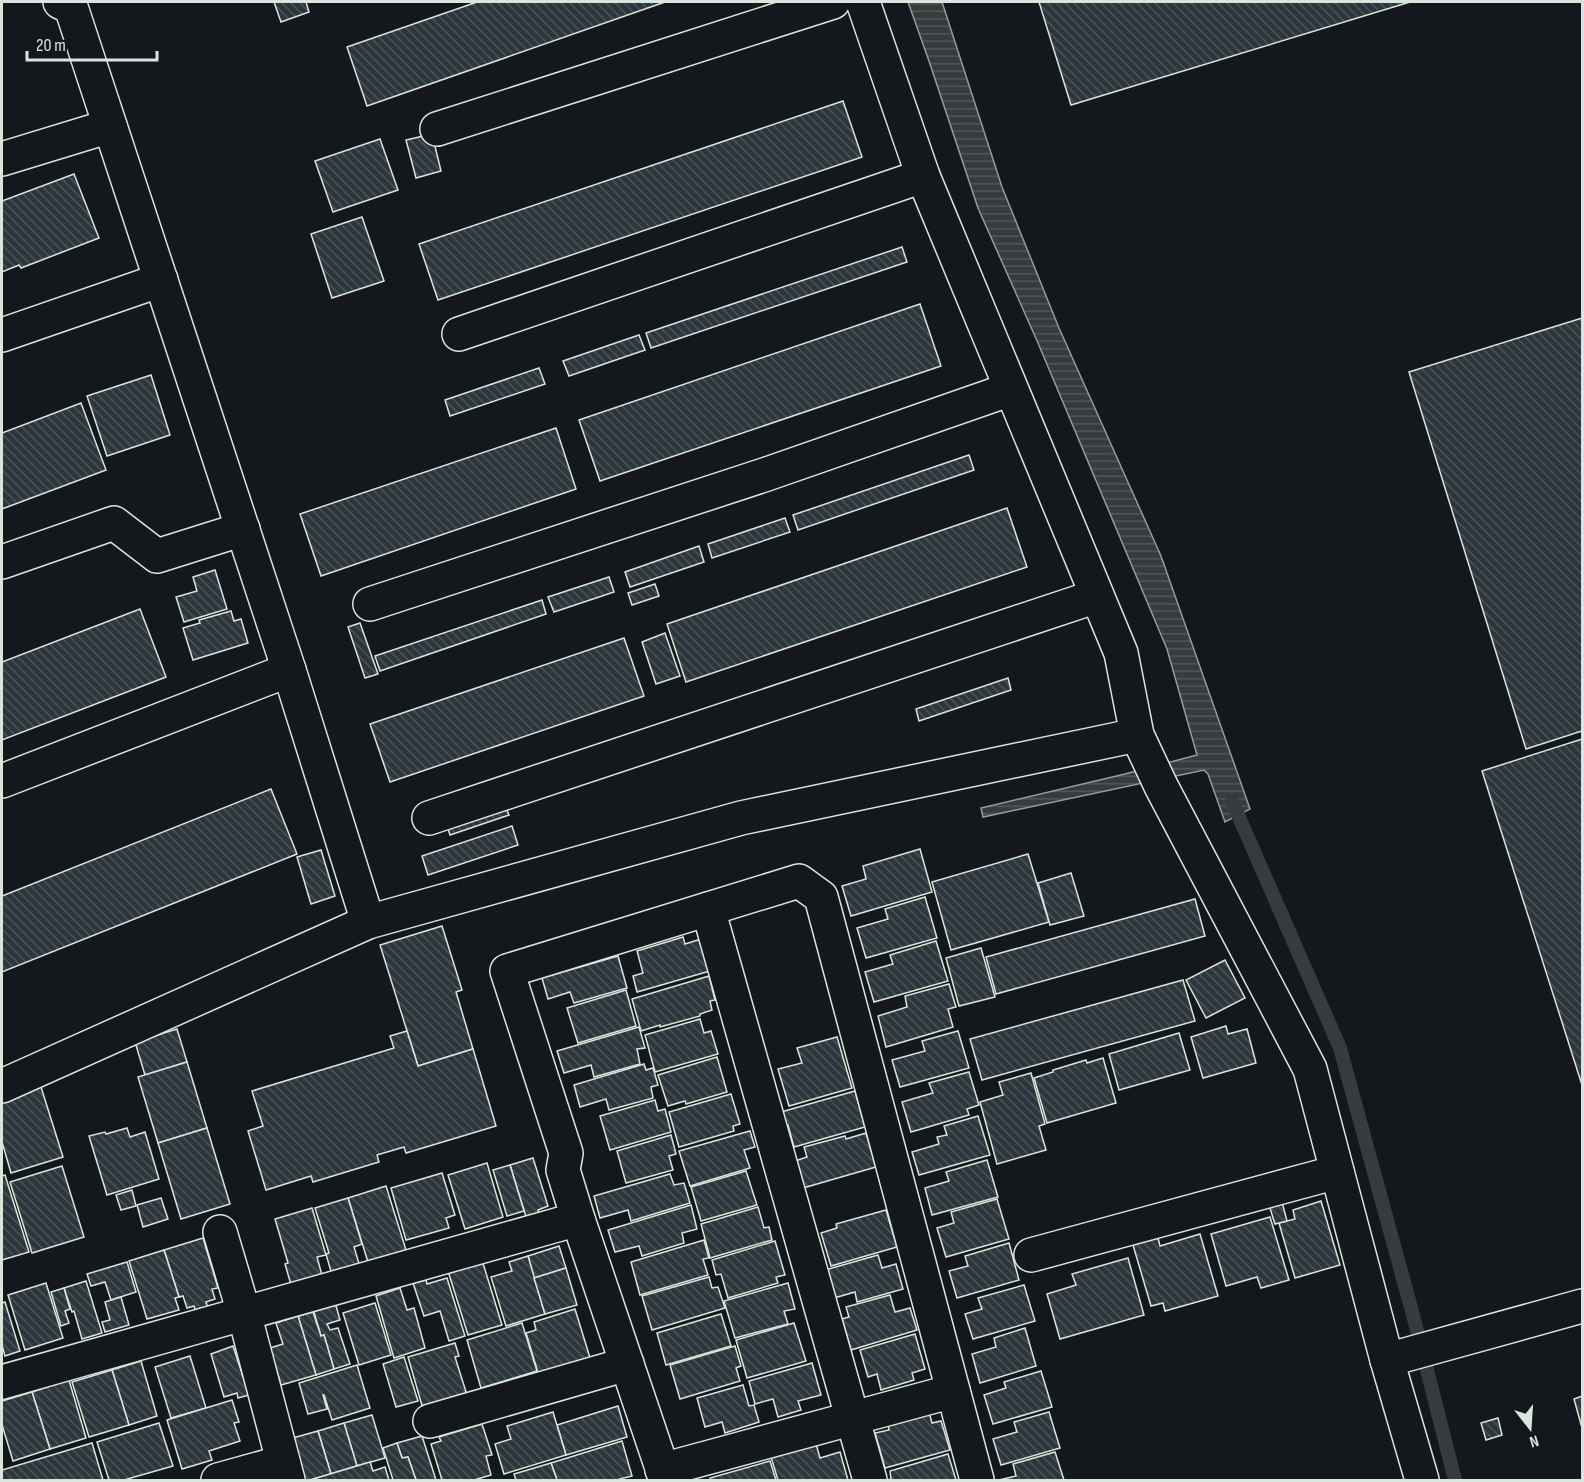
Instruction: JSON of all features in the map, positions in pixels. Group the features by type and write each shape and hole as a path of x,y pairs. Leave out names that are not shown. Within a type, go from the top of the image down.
{"street":[{"path":"60,2 71,7 289,670 368,922"},
{"path":"437,129 833,2"},
{"path":"863,2 923,176 1121,653 1149,761 1310,1069 1337,1172 1397,1358 1422,1480"},
{"path":"2,159 110,126"},
{"path":"459,334 923,176"},
{"path":"2,335 161,280"},
{"path":"370,604 764,475 1011,389"},
{"path":"2,562 114,523 157,556 243,530"},
{"path":"429,818 1097,597"},
{"path":"2,781 289,670"},
{"path":"2,1086 368,922 741,818 1149,761"},
{"path":"953,1391 852,1418 664,1475 578,1219 563,1170 566,1153 507,971 799,880 821,897 977,1480"},
{"path":"708,909 870,1480"},
{"path":"1031,1255 1337,1172"},
{"path":"2,1382 578,1219"},
{"path":"218,1480 285,1471 244,1313 220,1232"},
{"path":"1397,1358 1582,1306"},
{"path":"430,1421 627,1364"}],"shaded area":[{"path":"908,2 942,2 1002,187 1059,328 1161,556 1250,809 1225,822 1208,774 1204,770 983,817 981,808 1197,755 1167,649 1038,343 978,208"}],"building":[{"path":"274,2 306,2 309,12 281,22"},
{"path":"477,2 665,2 367,106 347,47"},
{"path":"1039,2 1410,2 1071,105"},
{"path":"843,101 862,157 438,300 419,244"},
{"path":"432,134 441,171 416,178 406,140"},
{"path":"380,139 398,190 333,212 315,161"},
{"path":"74,174 99,238 21,268 19,265 2,272 2,201"},
{"path":"362,217 384,281 332,298 311,234"},
{"path":"902,247 907,262 651,348 646,333"},
{"path":"920,304 941,366 600,481 579,420"},
{"path":"1582,318 1582,731 1526,749 1409,372"},
{"path":"639,335 645,350 569,376 563,361"},
{"path":"539,368 545,384 450,416 445,400"},
{"path":"151,375 170,435 107,456 87,396"},
{"path":"81,403 106,470 2,509 2,433"},
{"path":"556,428 576,489 321,576 300,514"},
{"path":"969,455 974,470 798,530 793,515"},
{"path":"1007,508 1027,567 686,682 667,624"},
{"path":"785,518 790,532 712,558 708,544"},
{"path":"699,546 704,562 630,587 625,572"},
{"path":"215,570 227,609 184,622 176,597 197,591 193,577"},
{"path":"609,577 614,592 554,612 548,597"},
{"path":"655,584 659,596 632,605 628,593"},
{"path":"542,600 546,614 380,671 375,656"},
{"path":"140,609 166,677 2,740 2,662"},
{"path":"231,611 234,621 241,619 248,643 193,660 183,628 200,623 199,620"},
{"path":"360,623 378,674 365,678 348,627"},
{"path":"665,633 680,676 656,684 642,642"},
{"path":"624,638 644,696 390,782 370,724"},
{"path":"1008,678 1011,690 919,721 916,709"},
{"path":"1582,739 1582,1085 1482,771"},
{"path":"271,789 297,854 2,972 2,896"},
{"path":"504,803 509,815 450,835 446,822"},
{"path":"512,826 518,845 428,875 422,856"},
{"path":"920,849 932,892 851,916 842,886 866,879 863,866"},
{"path":"321,850 335,896 311,904 297,857"},
{"path":"1028,854 1049,922 951,950 932,882"},
{"path":"1071,873 1084,916 1050,925 1038,883"},
{"path":"925,897 937,938 866,958 857,928 888,919 885,909"},
{"path":"1195,899 1205,936 996,994 986,957"},
{"path":"442,926 462,990 456,992 473,1049 418,1066 380,945"},
{"path":"683,937 685,944 701,939 710,971 637,992 633,976 643,973 637,951"},
{"path":"936,941 948,981 874,1002 865,972 893,964 890,955"},
{"path":"981,948 995,997 959,1006 946,958"},
{"path":"618,956 627,988 574,1003 570,992 548,999 542,978"},
{"path":"1225,960 1245,998 1206,1018 1186,980"},
{"path":"709,976 715,1000 710,1001 712,1010 700,1016 641,1031 632,999"},
{"path":"1183,980 1195,1021 982,1080 970,1039"},
{"path":"949,984 956,1007 948,1009 953,1027 886,1047 878,1016 907,1007 905,996"},
{"path":"626,990 636,1026 578,1043 567,1008"},
{"path":"700,1019 704,1033 711,1031 718,1054 655,1072 645,1035"},
{"path":"1226,1026 1228,1034 1247,1029 1256,1063 1203,1078 1191,1037"},
{"path":"639,1027 645,1048 637,1049 640,1064 594,1077 591,1065 564,1073 557,1051"},
{"path":"177,1029 187,1062 145,1075 135,1042"},
{"path":"407,1031 418,1066 473,1049 496,1126 406,1153 404,1147 377,1155 379,1162 313,1182 311,1176 266,1190 248,1131 263,1126 252,1091 394,1048 390,1036"},
{"path":"958,1031 969,1068 900,1087 892,1060 925,1051 922,1041"},
{"path":"1179,1033 1190,1070 1119,1090 1109,1054"},
{"path":"837,1037 852,1088 789,1106 778,1069 802,1063 797,1048"},
{"path":"717,1057 727,1092 686,1104 685,1101 668,1106 658,1075"},
{"path":"1103,1058 1116,1103 1047,1123 1034,1078 1086,1060 1087,1063"},
{"path":"187,1062 207,1128 158,1143 138,1077"},
{"path":"644,1064 646,1070 653,1068 658,1085 651,1087 653,1098 609,1110 606,1099 580,1107 574,1085"},
{"path":"969,1072 979,1105 967,1109 969,1115 911,1132 902,1102 933,1093 929,1083"},
{"path":"1031,1073 1045,1124 1039,1126 1046,1150 997,1164 980,1102 1003,1095 999,1082"},
{"path":"41,1087 63,1157 11,1173 2,1142 2,1099"},
{"path":"855,1091 865,1127 794,1147 788,1125 785,1126 781,1112"},
{"path":"731,1094 740,1124 733,1126 734,1131 679,1147 669,1112"},
{"path":"655,1100 658,1111 665,1109 671,1132 610,1150 600,1116"},
{"path":"978,1116 990,1155 919,1175 912,1152 939,1144 937,1137 947,1135 944,1126"},
{"path":"127,1128 130,1137 145,1132 159,1179 107,1195 89,1136"},
{"path":"207,1128 230,1204 181,1219 158,1143"},
{"path":"750,1131 755,1147 744,1150 750,1168 690,1186 679,1151"},
{"path":"866,1133 876,1167 803,1188 795,1161 807,1157 804,1147"},
{"path":"671,1135 676,1154 669,1156 673,1170 626,1183 617,1151"},
{"path":"533,1158 548,1206 538,1210 540,1216 527,1220 510,1165"},
{"path":"987,1160 998,1197 932,1215 925,1188 949,1181 946,1172"},
{"path":"487,1163 503,1217 465,1229 448,1175"},
{"path":"510,1165 524,1211 507,1216 493,1170"},
{"path":"62,1166 84,1237 32,1253 10,1182"},
{"path":"746,1171 757,1205 701,1221 691,1187"},
{"path":"442,1173 455,1215 446,1218 449,1228 406,1240 391,1188"},
{"path":"670,1174 674,1185 684,1183 690,1203 631,1221 628,1210 600,1218 594,1196"},
{"path":"5,1175 29,1252 2,1260 2,1176"},
{"path":"386,1186 406,1250 368,1262 348,1198"},
{"path":"132,1190 136,1206 121,1210 116,1195"},
{"path":"161,1198 168,1219 143,1227 137,1205"},
{"path":"348,1198 362,1244 354,1247 360,1267 332,1275 326,1254 329,1253 315,1208"},
{"path":"997,1199 1009,1239 946,1257 937,1228 954,1223 951,1212"},
{"path":"1321,1201 1340,1265 1295,1278 1279,1223 1295,1219 1293,1210"},
{"path":"1282,1202 1287,1221 1275,1224 1269,1205"},
{"path":"691,1205 697,1229 682,1233 684,1243 642,1256 639,1246 615,1252 608,1230"},
{"path":"758,1207 764,1228 769,1227 772,1240 710,1258 701,1224"},
{"path":"312,1208 326,1255 317,1257 323,1279 292,1288 285,1264 288,1263 275,1219"},
{"path":"886,1210 897,1247 831,1266 821,1233 837,1228 836,1224"},
{"path":"1270,1217 1289,1280 1261,1288 1257,1277 1226,1286 1211,1234"},
{"path":"1200,1234 1218,1296 1165,1311 1163,1303 1151,1306 1133,1245 1158,1238 1160,1246"},
{"path":"203,1238 218,1288 212,1289 215,1299 206,1302 208,1308 196,1312 194,1306 187,1308 183,1296 179,1297 164,1250"},
{"path":"704,1240 709,1258 703,1259 708,1275 640,1295 631,1262"},
{"path":"775,1241 785,1275 776,1277 778,1283 728,1298 721,1274 716,1275 712,1260"},
{"path":"1009,1243 1019,1280 957,1298 949,1271 968,1266 965,1256"},
{"path":"559,1246 566,1268 534,1278 528,1256"},
{"path":"164,1250 179,1297 175,1298 179,1310 147,1319 129,1261"},
{"path":"878,1255 882,1268 896,1264 903,1289 857,1302 855,1292 834,1298 825,1270"},
{"path":"528,1256 545,1314 506,1326 491,1277 512,1271 509,1262"},
{"path":"1128,1258 1144,1315 1060,1339 1047,1294 1076,1285 1072,1274"},
{"path":"482,1260 502,1325 468,1335 448,1271"},
{"path":"127,1262 136,1292 111,1300 105,1282 91,1286 87,1274"},
{"path":"566,1268 577,1305 545,1314 534,1278"},
{"path":"709,1277 712,1288 718,1287 725,1308 652,1330 642,1296"},
{"path":"447,1278 465,1336 449,1341 440,1311 424,1316 413,1283 426,1280 427,1284"},
{"path":"86,1281 102,1333 82,1339 64,1288"},
{"path":"46,1283 63,1338 25,1350 8,1295"},
{"path":"788,1283 795,1309 784,1311 788,1324 735,1338 724,1301"},
{"path":"1024,1285 1035,1321 973,1339 965,1314 982,1309 978,1298"},
{"path":"64,1288 70,1309 65,1311 69,1323 61,1326 51,1292"},
{"path":"400,1288 407,1310 414,1308 425,1348 394,1358 376,1296"},
{"path":"890,1295 895,1312 910,1308 917,1330 851,1350 842,1319 849,1317 846,1307"},
{"path":"121,1297 129,1325 105,1332 102,1322 110,1320 105,1302"},
{"path":"5,1302 20,1351 5,1356 2,1345 2,1303"},
{"path":"335,1302 340,1320 327,1324 330,1330 338,1328 350,1364 334,1369 313,1309"},
{"path":"375,1303 391,1355 359,1365 343,1313"},
{"path":"575,1309 591,1361 539,1376 526,1333 536,1330 534,1322"},
{"path":"313,1312 321,1336 324,1335 334,1369 316,1375 298,1316"},
{"path":"721,1314 731,1346 666,1365 657,1333"},
{"path":"298,1316 316,1375 281,1385 270,1348 283,1344 276,1323"},
{"path":"522,1323 537,1371 481,1388 467,1340"},
{"path":"794,1323 806,1361 747,1378 736,1340"},
{"path":"1025,1328 1036,1366 980,1383 972,1354 996,1347 994,1338"},
{"path":"915,1334 925,1369 912,1373 914,1380 881,1390 877,1374 868,1377 860,1350"},
{"path":"455,1343 459,1356 455,1357 467,1395 423,1409 408,1357"},
{"path":"233,1346 249,1395 238,1398 237,1393 224,1397 211,1354"},
{"path":"735,1346 741,1366 736,1368 740,1381 680,1399 670,1365"},
{"path":"190,1356 206,1408 171,1418 155,1367"},
{"path":"404,1357 418,1401 396,1407 383,1364"},
{"path":"141,1361 157,1416 129,1425 112,1370"},
{"path":"812,1363 821,1395 798,1401 801,1410 778,1417 773,1399 755,1404 749,1381"},
{"path":"357,1365 370,1408 332,1420 323,1395 327,1409 308,1414 299,1383"},
{"path":"112,1370 129,1425 89,1437 72,1382"},
{"path":"1041,1371 1052,1407 993,1424 984,1395 1006,1388 1004,1382"},
{"path":"69,1380 86,1438 50,1449 32,1392"},
{"path":"743,1385 749,1406 754,1405 759,1422 725,1433 722,1422 705,1427 697,1398"},
{"path":"32,1392 50,1449 13,1461 2,1425 2,1401"},
{"path":"1582,1396 1582,1428 1574,1399"},
{"path":"232,1400 239,1422 234,1423 240,1441 209,1451 212,1460 182,1469 167,1420"},
{"path":"618,1406 627,1437 566,1455 557,1425"},
{"path":"553,1412 566,1455 504,1474 495,1444 511,1439 507,1426"},
{"path":"929,1412 932,1423 941,1421 950,1450 885,1468 875,1433 889,1430 888,1424"},
{"path":"1049,1412 1060,1448 1001,1465 993,1439 1017,1432 1014,1422"},
{"path":"372,1415 385,1458 357,1466 344,1423"},
{"path":"1498,1418 1502,1435 1486,1440 1481,1423"},
{"path":"159,1423 173,1466 124,1480 109,1480 97,1442"},
{"path":"344,1423 357,1466 331,1474 318,1431"},
{"path":"482,1424 492,1455 486,1456 491,1475 474,1480 442,1480 431,1444 441,1441 439,1437"},
{"path":"318,1431 331,1474 301,1480 289,1439"},
{"path":"422,1436 436,1480 416,1480 408,1457 402,1458 397,1443"},
{"path":"622,1441 632,1476 616,1480 557,1480 551,1463"},
{"path":"92,1443 103,1480 2,1480 2,1470"},
{"path":"397,1443 402,1458 408,1457 416,1480 393,1480 383,1448"},
{"path":"816,1444 820,1458 840,1452 848,1480 778,1480 771,1457"},
{"path":"1055,1452 1064,1480 999,1480 1016,1476 1013,1464"},
{"path":"948,1454 956,1480 887,1480 891,1479 890,1471"},
{"path":"770,1461 776,1480 710,1480 710,1478"},
{"path":"370,1462 373,1471 385,1467 389,1480 310,1480"},
{"path":"551,1463 557,1480 516,1480 514,1474"}],"waterway":[{"path":"1232,801 1340,1048 1413,1315 1455,1480"}]}
